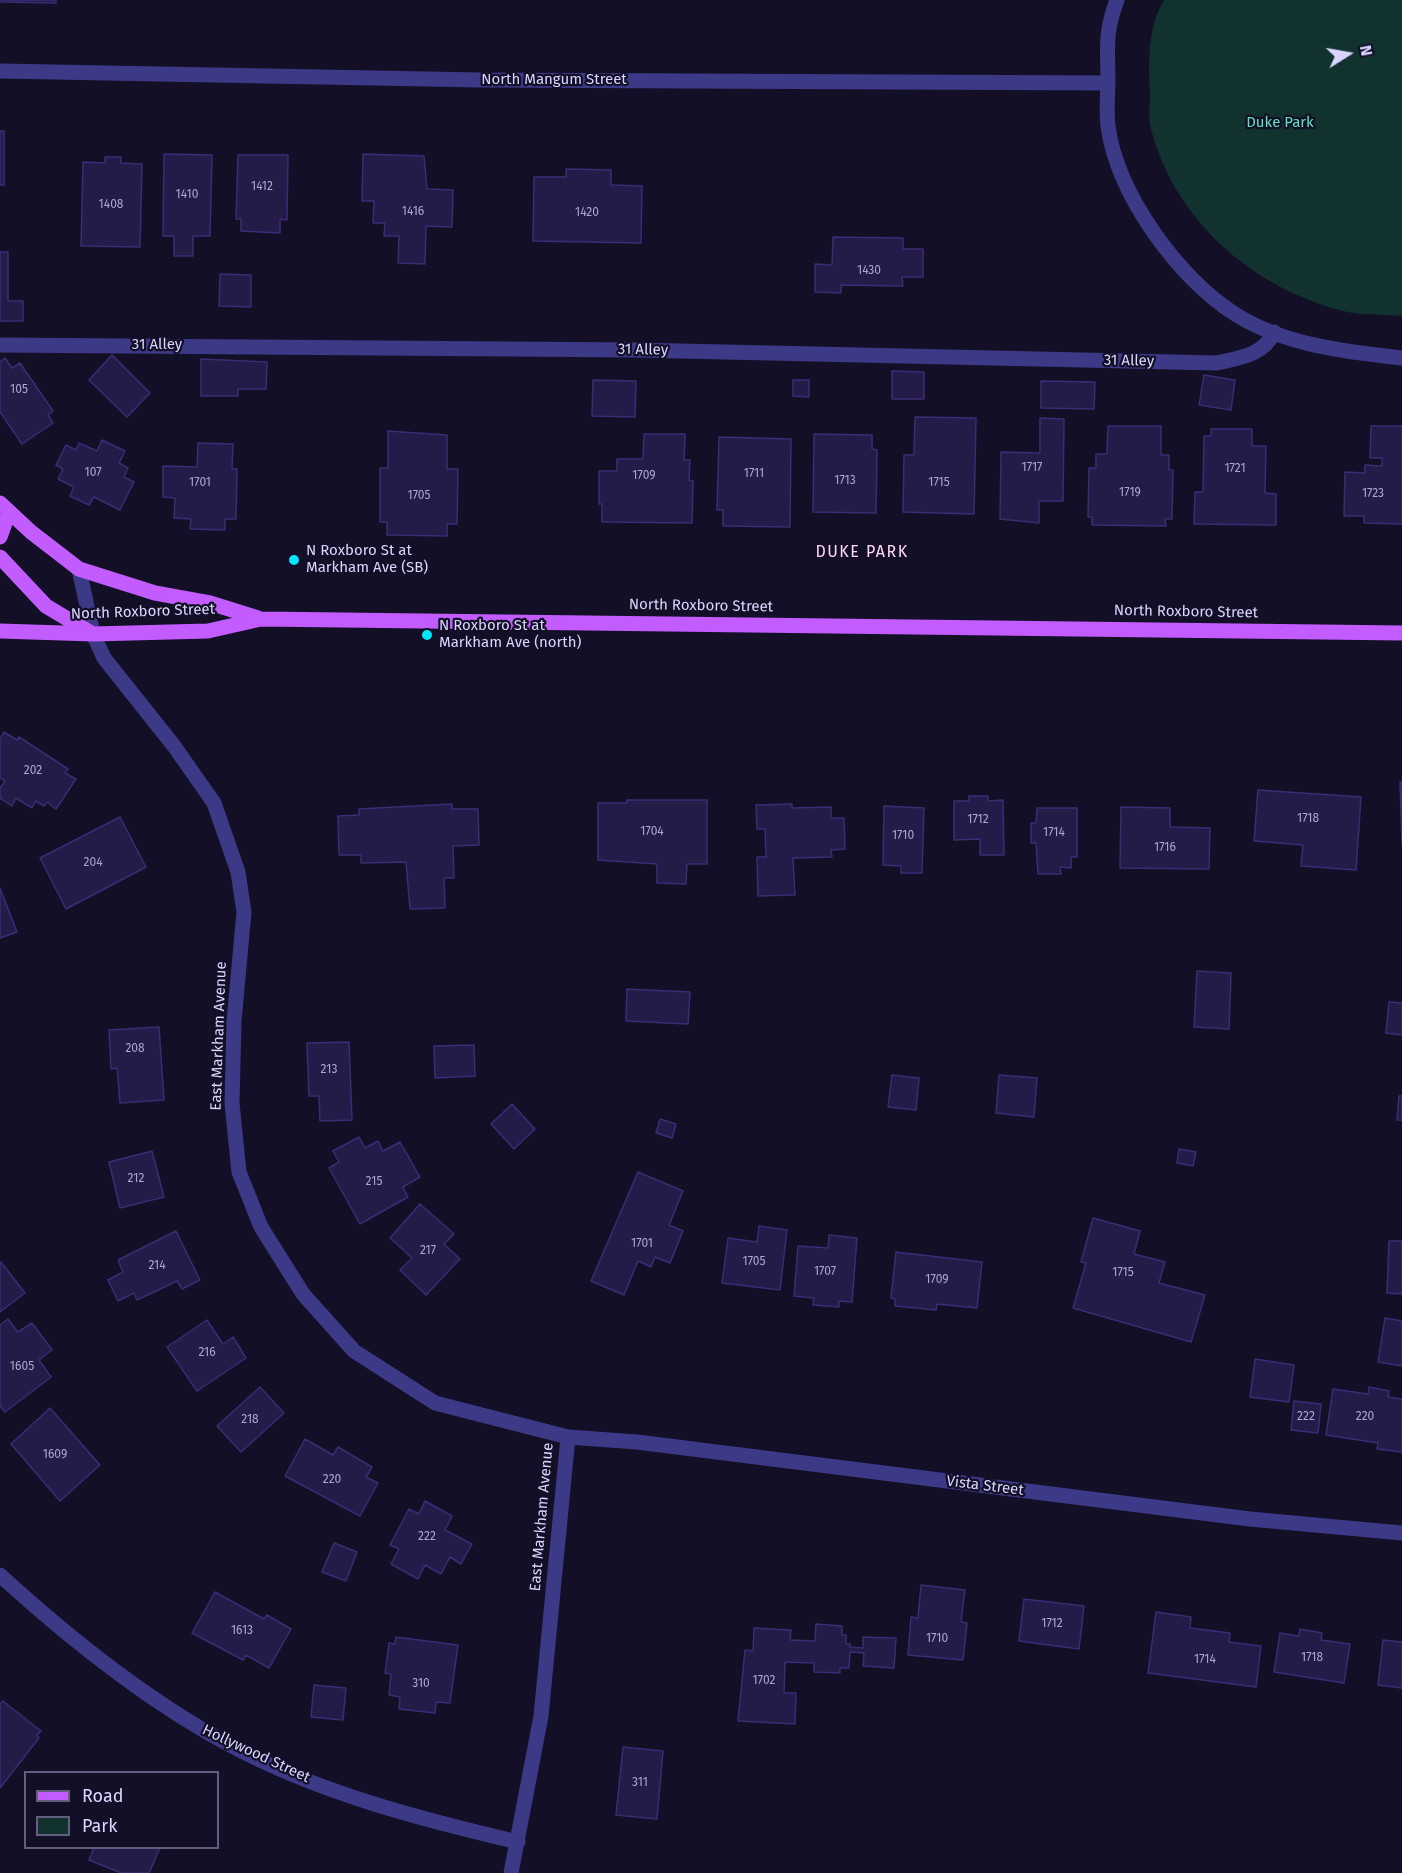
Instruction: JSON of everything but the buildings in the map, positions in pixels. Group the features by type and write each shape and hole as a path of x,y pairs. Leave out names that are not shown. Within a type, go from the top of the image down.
{"main road":[{"path":"0,537 4,508"},
{"path":"4,508 79,569 155,593 210,603 261,619"},
{"path":"0,557 46,606 93,634"},
{"name":"North Roxboro Street","path":"0,631 93,634 208,631 261,619 1402,633"}],"street":[{"path":"1116,0 1107,27 1108,126 1116,162 1134,202 1152,230 1201,285 1234,314 1274,332 1336,349 1402,358"},
{"name":"North Mangum Street","path":"0,71 481,80 1108,83"},
{"name":"31 Alley","path":"0,345 566,349 1217,363 1246,357 1269,345 1274,332"},
{"name":"East Markham Avenue","path":"79,569 93,634 114,673 174,746 214,803 238,872 244,912 234,1021 232,1103 239,1172 261,1227 303,1294 354,1351 435,1402 568,1437 541,1716 511,1873"},
{"name":"Vista Street","path":"568,1437 637,1442 1250,1519 1402,1533"},
{"name":"Hollywood Street","path":"0,1575 65,1635 187,1721 232,1746 305,1778 399,1812 518,1842"}],"green space":[{"name":"Duke Park","path":"1164,0 1402,0 1402,316 1350,313 1310,300 1278,286 1249,268 1222,246 1199,221 1178,193 1162,162 1150,125 1150,45 1155,21"}],"place":[{"name":"N Roxboro St at Markham Ave (SB)","path":"294,560"},
{"name":"N Roxboro St at Markham Ave (north)","path":"427,635"}],"district":[{"name":"DUKE PARK","path":"862,553"}]}
